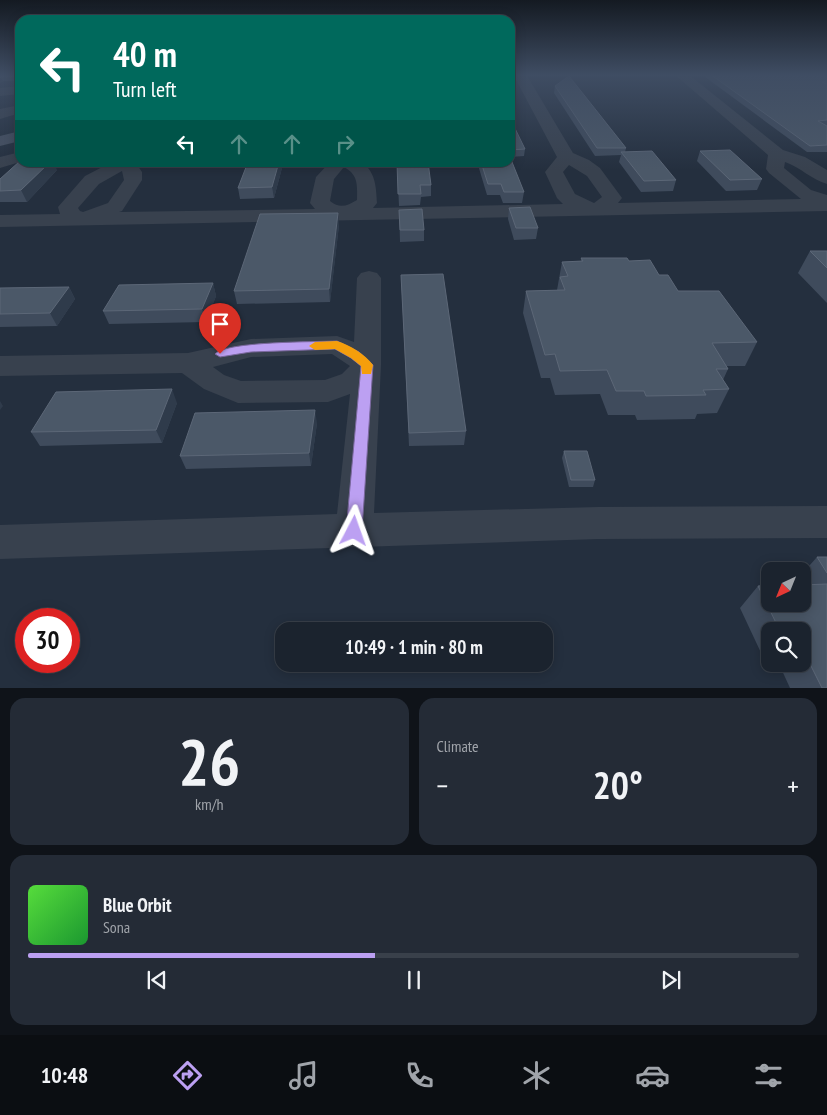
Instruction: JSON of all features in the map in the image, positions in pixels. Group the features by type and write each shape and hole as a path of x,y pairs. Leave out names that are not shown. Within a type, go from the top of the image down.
{"main road":[{"path":"0,131 15,127"},
{"path":"0,141 15,137"}],"street":[{"path":"537,106 566,157 584,164 594,172 612,198 606,205 596,210 579,205 567,198 554,172 566,157"},
{"path":"719,106 777,154 799,161 827,178"},
{"path":"0,114 15,110"},
{"path":"777,154 775,169 804,194 827,204"},
{"path":"0,163 15,158"},
{"path":"118,167 92,180 68,207 71,214 84,219 115,207 133,180 133,172 129,167"},
{"path":"334,167 325,176 320,203 328,210 343,214 355,210 366,203 366,176 358,167"},
{"path":"0,221 827,204"},
{"path":"354,531 367,365 369,278"},
{"path":"0,366 188,362 251,348 337,345 355,355 367,365"},
{"path":"188,362 214,382 238,392 328,391 352,381 367,365"},
{"path":"0,542 598,523 827,522"}],"building":[{"path":"569,106 593,106 626,148 597,148"},
{"path":"755,106 827,106 827,120 818,121 827,126 827,145 810,146"},
{"path":"515,128 525,149 515,150"},
{"path":"730,150 762,179 730,180 700,151"},
{"path":"652,151 676,180 644,181 621,152"},
{"path":"15,166 45,167 21,190 0,191 0,179"},
{"path":"246,167 278,167 272,187 238,188"},
{"path":"397,167 429,167 431,185 420,185 421,194 398,194"},
{"path":"483,167 514,167 524,192 504,192 501,184 488,184"},
{"path":"530,207 538,228 516,228 509,208"},
{"path":"422,209 424,230 400,230 399,210"},
{"path":"338,213 329,289 234,291 260,214"},
{"path":"810,251 827,251 827,268"},
{"path":"581,258 627,258 629,261 650,260 659,275 668,275 678,291 719,291 757,342 712,343 728,369 716,369 729,389 703,390 706,395 646,396 644,391 616,391 607,370 560,371 555,354 545,355 526,291 565,290 560,277 568,276 562,262 583,261"},
{"path":"443,274 466,431 409,433 401,275"},
{"path":"213,283 202,309 103,311 119,285"},
{"path":"69,287 50,313 0,314 0,288"},
{"path":"172,389 156,430 31,432 56,392"},
{"path":"315,410 309,453 180,456 195,413"},
{"path":"564,451 587,451 595,480 571,480"},
{"path":"817,557 827,557 827,573"},
{"path":"827,584 827,688 822,688 811,666 811,622 776,622 771,612 811,612 811,585"}],"slow traffic":[{"path":"315,346 337,345 355,355 367,365 366,371"}],"route":[{"path":"220,354 251,348 337,345 355,355 367,365 354,531"}]}
